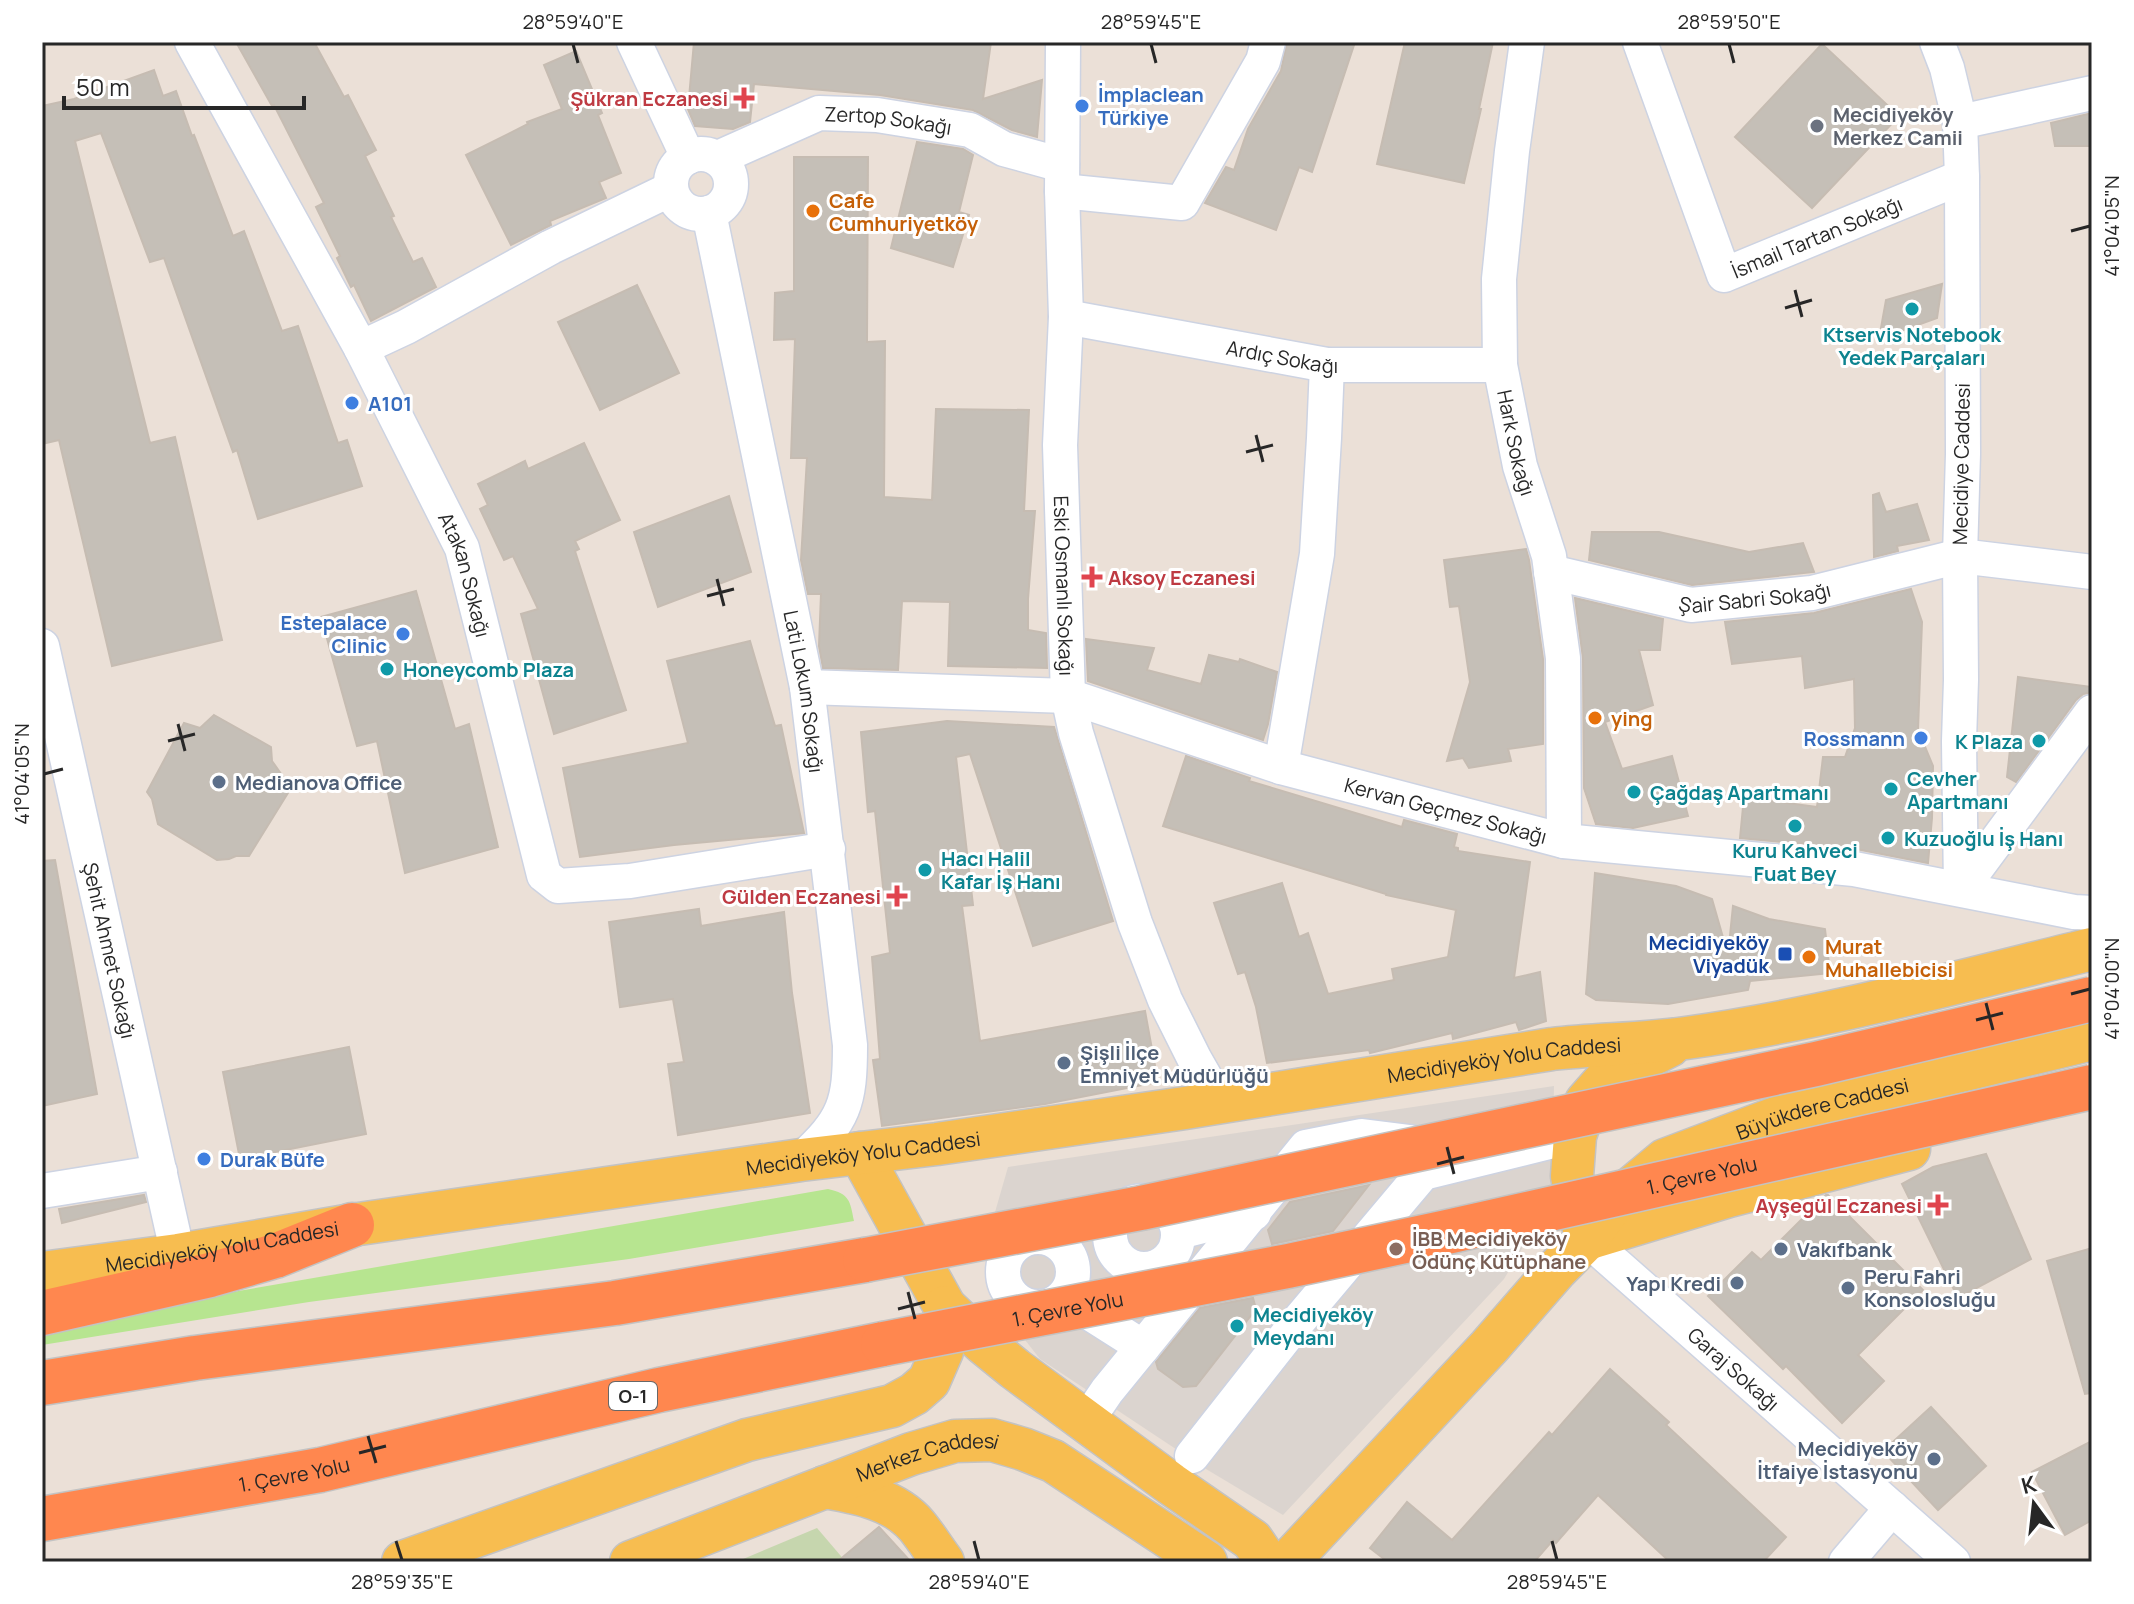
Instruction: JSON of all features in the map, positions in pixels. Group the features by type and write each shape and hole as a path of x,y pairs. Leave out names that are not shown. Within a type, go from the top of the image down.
{"highway":[{"path":"42,1383 376,1333 615,1303 865,1260 1170,1202 1816,1064 2092,999"},
{"name":"1. Çevre Yolu","path":"42,1519 320,1470 673,1386 1195,1285 1433,1235 2092,1087"},
{"path":"42,1313 210,1275 275,1256 352,1225"}],"main road":[{"path":"1587,1239 1572,1176 1575,1136 1586,1102 1608,1077 1684,1039 1851,1007 2092,949"},
{"name":"Mecidiyeköy Yolu Caddesi","path":"42,1273 801,1160 937,1144 1552,1049 1684,1039"},
{"name":"Büyükdere Caddesi","path":"1288,1562 1587,1239 1612,1204 1665,1160 1792,1112 2092,1039"},
{"name":"Büyükdere Caddesi","path":"1587,1239 1729,1196 2092,1101"},
{"path":"860,1153 945,1307 1015,1369 1252,1540 1267,1562"},
{"path":"403,1562 747,1440 892,1406 929,1381 942,1351 945,1307"},
{"name":"Merkez Caddesi","path":"631,1562 911,1454 955,1441 992,1440 1053,1461 1206,1562"},
{"path":"825,1487 875,1498 896,1509 916,1525 943,1562"}],"street":[{"name":"Atakan Sokağı","path":"192,42 361,348 462,548 544,875 558,886 630,881 828,849"},
{"path":"634,42 703,157"},
{"name":"Eski Osmanlı Sokağı","path":"1063,42 1062,178 1066,317 1060,445 1068,696 1076,733 1135,923 1165,1000 1219,1102"},
{"name":"Zertop Sokağı","path":"703,157 819,113 877,115 970,130 1062,178 1182,203 1263,61 1268,42"},
{"name":"Hark Sokağı","path":"1527,42 1499,279 1500,365 1520,466 1549,556 1563,658 1564,841"},
{"name":"İsmail Tartan Sokağı","path":"1640,42 1724,275 1962,177"},
{"name":"Mecidiye Caddesi","path":"1937,42 1947,68 1960,122 1962,177 1961,889"},
{"path":"1960,122 2092,93"},
{"path":"703,157 726,165 732,184 725,204 709,213 697,214 680,206 674,198 671,179 680,162 703,157"},
{"path":"361,348 406,327 551,247 671,189"},
{"name":"Lati Lokum Sokağı","path":"709,213 807,687 850,1045 848,1095 825,1139 801,1160"},
{"name":"Ardıç Sokağı","path":"1066,317 1327,365 1500,365"},
{"path":"1281,767 1317,554 1327,365"},
{"path":"1960,556 2092,572"},
{"name":"Şair Sabri Sokağı","path":"1551,572 1691,605 1812,593 1960,556"},
{"name":"Şehit Ahmet Sokağı","path":"42,646 178,1255"},
{"name":"Kervan Geçmez Sokağı","path":"807,687 1068,696 1281,767 1564,841 1854,869 2092,913"},
{"path":"1961,889 2092,712"},
{"path":"1086,1422 1107,1391 1306,1147 1362,1136 1410,1142 1423,1173"},
{"path":"1192,1456 1295,1325 1423,1173 1575,1136"},
{"path":"42,1191 160,1172"},
{"path":"1179,1232 1254,1213"},
{"name":"Garaj Sokağı","path":"1587,1239 1953,1562"},
{"path":"1063,1297 1143,1347"},
{"path":"1846,1562 1892,1508"}],"green space":[{"path":"828,1189 848,1199 854,1221 629,1259 309,1302 42,1345 42,1325"},
{"path":"817,1528 846,1562 736,1562"}],"shaded area":[{"name":"Mecidiyeköy Meydanı","path":"1554,1086 1552,1198 1504,1279 1283,1515 1206,1469 1040,1359 989,1294 989,1233 1008,1167"}],"building":[{"path":"236,42 314,42 344,97 348,95 376,150 365,156 413,262 422,258 436,287 371,321 337,258 340,256 316,207 324,203 274,105"},
{"path":"694,42 991,42 983,99 1042,80 1037,137 1012,130 973,110 880,95 754,84 750,122 733,129 695,126 688,109"},
{"path":"1287,42 1355,42 1312,172 1299,167 1276,230 1205,203 1226,167 1234,170 1248,129 1281,71"},
{"path":"1405,42 1493,42 1464,183 1377,164"},
{"name":"Mecidiyeköy Merkez Camii","path":"1822,44 1899,116 1812,208 1735,137"},
{"path":"576,51 602,113 598,115 621,173 599,182 606,198 550,221 551,225 511,245 466,155 527,122 562,109 544,65"},
{"path":"154,70 163,96 176,91 233,236 244,231 282,331 298,326 338,443 347,440 362,486 258,519 237,450 233,452 164,258 150,262 101,133 75,141 150,443 175,437 222,640 112,666 59,440 42,444 42,106 74,99"},
{"path":"2092,113 2092,146 2055,146 2051,123"},
{"path":"917,142 963,149 973,155 959,212 969,215 953,267 891,248"},
{"path":"794,157 868,157 867,342 885,341 884,497 932,500 936,409 1029,410 1024,511 1035,511 1028,630 1046,633 1047,668 948,666 950,602 902,601 898,670 823,668 819,646 821,594 808,594 801,560 807,458 791,458 795,339 774,340 775,293 794,291"},
{"name":"Ktservis Notebook Yedek Parçaları","path":"1942,284 1937,318 1879,339 1886,300"},
{"path":"637,285 679,373 600,410 558,322"},
{"path":"584,443 620,520 575,541 579,549 575,551 626,710 554,734 521,614 538,609 513,556 504,560 480,509 488,505 478,484 525,461 528,469"},
{"path":"1879,493 1886,512 1917,504 1929,540 1897,546 1898,551 1874,557 1873,495"},
{"path":"729,496 751,572 658,607 634,532"},
{"path":"1592,532 1659,532 1749,552 1803,543 1814,572 1692,585 1589,560"},
{"path":"1526,549 1543,659 1543,744 1508,749 1511,761 1469,768 1463,758 1447,761 1470,682 1459,606 1450,607 1444,560"},
{"path":"1911,589 1922,622 1918,730 1933,766 1928,863 1856,849 1740,838 1744,797 1817,807 1823,757 1845,757 1855,728 1854,679 1805,688 1802,656 1732,664 1725,622 1814,613"},
{"path":"416,591 455,729 469,724 498,847 405,873 377,741 357,746 321,617"},
{"path":"1575,598 1663,619 1660,650 1639,650 1653,705 1605,722 1622,769 1672,756 1688,816 1633,828 1596,824 1584,788 1583,658"},
{"path":"1086,639 1154,648 1147,670 1201,684 1209,655 1239,662 1240,659 1277,672 1263,740 1088,681"},
{"path":"750,641 775,726 781,725 804,833 580,857 563,768 688,743 667,661"},
{"name":"K Plaza","path":"2018,677 2092,687 2092,692 2076,700 2016,782 2007,777"},
{"name":"Medianova Office","path":"214,715 271,747 272,761 291,788 249,856 217,860 158,824 152,799 147,792 184,723 200,728"},
{"path":"947,721 1054,727 1113,921 1033,946 970,754 956,757 973,905 962,906 980,1041 1145,1011 1158,1082 1045,1104 882,1126 873,1060 880,1059 872,957 890,953 875,811 868,812 861,732"},
{"path":"1186,756 1250,778 1249,781 1402,827 1404,820 1457,834 1454,847 1458,851 1530,862 1514,978 1540,972 1546,1021 1519,1030 1516,1022 1453,1039 1452,1033 1370,1053 1369,1050 1267,1063 1256,1007 1245,972 1238,974 1214,903 1282,883 1299,937 1308,933 1328,994 1394,980 1392,969 1448,957 1456,910 1386,895 1163,826"},
{"path":"55,860 97,1094 42,1106 42,861"},
{"path":"1595,873 1676,886 1712,899 1728,955 1733,906 1769,919 1825,929 1830,973 1750,981 1748,990 1668,1004 1596,1000 1586,994"},
{"path":"699,909 701,926 784,912 792,993 810,1113 678,1135 668,1064 684,1062 673,999 620,1007 609,922"},
{"path":"349,1047 366,1134 240,1159 223,1072"},
{"path":"1986,1154 2031,1259 1958,1298 1902,1184 1933,1167"},
{"path":"1369,1185 1333,1231 1272,1244 1268,1230 1290,1202"},
{"path":"144,1195 146,1202 62,1223 59,1209"},
{"path":"1826,1195 1923,1290 1858,1355 1884,1381 1842,1423 1786,1366 1783,1369 1708,1296 1752,1252 1761,1260"},
{"path":"2092,1248 2092,1393 2085,1394 2047,1261"},
{"path":"1253,1298 1256,1309 1196,1386 1183,1387 1158,1369 1156,1362 1200,1308"},
{"path":"1610,1369 1669,1422 1666,1425 1786,1537 1763,1562 1670,1562 1598,1495 1556,1543 1553,1540 1534,1562 1388,1562 1370,1548 1407,1502 1452,1540"},
{"name":"Mecidiyeköy İtfaiye İstasyonu","path":"1931,1407 1986,1466 1938,1510 1883,1451"},
{"path":"2092,1441 2092,1520 2065,1535 2032,1472"},
{"path":"879,1527 911,1562 837,1562"}],"place":[{"name":"Şükran Eczanesi","path":"744,98"},
{"name":"İmplaclean Türkiye","path":"1082,106"},
{"name":"Mecidiyeköy Merkez Camii","path":"1817,126"},
{"name":"Cafe Cumhuriyetköy","path":"813,211"},
{"name":"Ktservis Notebook Yedek Parçaları","path":"1912,309"},
{"name":"A101","path":"352,403"},
{"name":"Aksoy Eczanesi","path":"1092,577"},
{"name":"Estepalace Clinic","path":"403,634"},
{"name":"Honeycomb Plaza","path":"387,669"},
{"name":"ying","path":"1595,718"},
{"name":"Rossmann","path":"1921,738"},
{"name":"K Plaza","path":"2039,741"},
{"name":"Medianova Office","path":"219,782"},
{"name":"Cevher Apartmanı","path":"1891,789"},
{"name":"Çağdaş Apartmanı","path":"1634,792"},
{"name":"Kuru Kahveci Fuat Bey","path":"1795,826"},
{"name":"Kuzuoğlu İş Hanı","path":"1888,838"},
{"name":"Hacı Halil Kafar İş Hanı","path":"925,870"},
{"name":"Gülden Eczanesi","path":"897,896"},
{"name":"Mecidiyeköy Viyadük","path":"1785,954"},
{"name":"Murat Muhallebicisi","path":"1809,957"},
{"name":"Şişli İlçe Emniyet Müdürlüğü","path":"1064,1063"},
{"name":"Durak Büfe","path":"204,1159"},
{"name":"Ayşegül Eczanesi","path":"1938,1205"},
{"name":"İBB Mecidiyeköy Ödünç Kütüphane","path":"1396,1249"},
{"name":"Vakıfbank","path":"1781,1249"},
{"name":"Yapı Kredi","path":"1737,1283"},
{"name":"Peru Fahri Konsolosluğu","path":"1848,1288"},
{"name":"Mecidiyeköy Meydanı","path":"1237,1326"},
{"name":"Mecidiyeköy İtfaiye İstasyonu","path":"1934,1459"}]}
